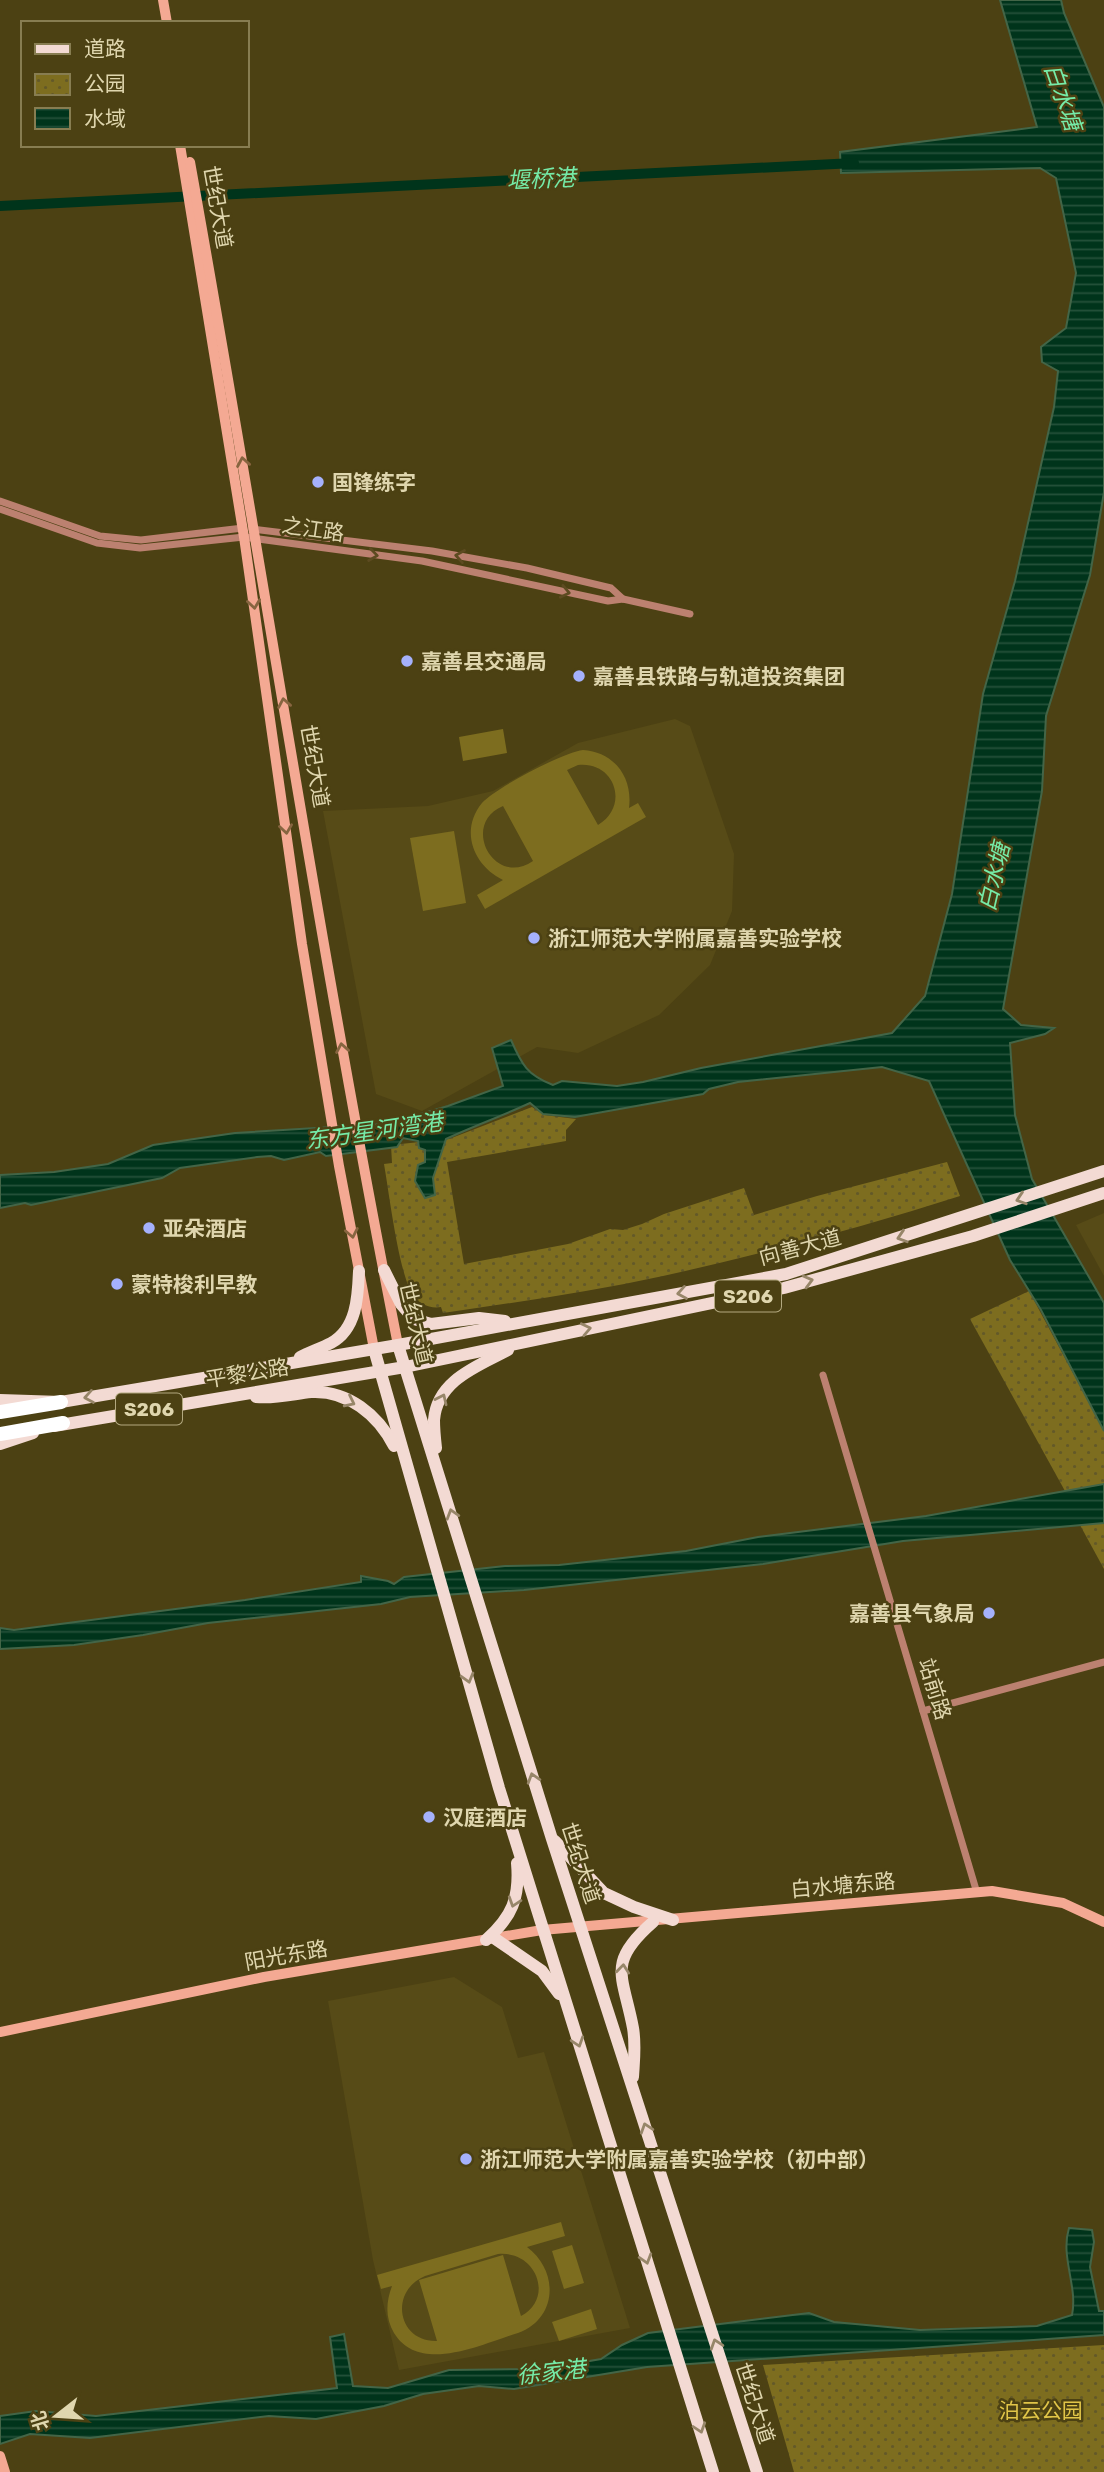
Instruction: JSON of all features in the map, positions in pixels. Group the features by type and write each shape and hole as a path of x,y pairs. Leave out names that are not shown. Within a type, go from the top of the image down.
{"highway":[{"name":"S206","path":"0,1412 61,1402"},
{"name":"S206","path":"0,1434 63,1423"}],"main road":[{"path":"158,0 161,21"},
{"path":"163,0 167,21"},
{"name":"世纪大道","path":"180,147 256,534 354,1115 398,1345 552,1839 757,2472"},
{"name":"世纪大道","path":"187,147 302,944 373,1349 499,1788 713,2472"},
{"name":"向善大道","path":"373,1349 786,1274 1104,1171"},
{"name":"向善大道","path":"378,1371 784,1288 973,1236 1104,1193"},
{"path":"383,1270 401,1304 414,1319 431,1324 479,1318 519,1323"},
{"path":"288,1364 334,1342 344,1330 354,1315 359,1271"},
{"path":"436,1466 434,1418 442,1393 458,1376 519,1343"},
{"name":"平黎公路","path":"0,1400 61,1402 373,1349"},
{"name":"平黎公路","path":"0,1444 63,1423 378,1371"},
{"path":"235,1394 264,1398 315,1392 340,1396 356,1403 375,1418 388,1434 408,1475"},
{"path":"499,1788 499,1807 517,1863 519,1886 509,1917 490,1939 542,1971 566,2006"},
{"path":"552,1839 604,1893 634,1907 673,1920"},
{"name":"白水塘东路","path":"581,1928 992,1891 1063,1903 1104,1922"},
{"path":"632,2084 635,2050 633,2028 622,1986 621,1966 633,1939 653,1922"},
{"name":"阳光东路","path":"0,2032 264,1977 542,1930 581,1928"},
{"path":"0,2456 5,2471"}],"street":[{"name":"之江路","path":"0,501 100,536 141,540 243,531 422,561 608,601 623,598 690,614"},
{"name":"之江路","path":"0,509 97,543 141,548 243,531"},
{"name":"之江路","path":"256,534 432,551 527,568 611,588 623,598"},
{"name":"站前路","path":"823,1375 977,1893"},
{"path":"923,1711 1104,1662"}],"shaded area":[{"name":"浙江师范大学附属嘉善实验学校","path":"675,719 690,726 734,854 732,911 710,965 659,1015 578,1053 537,1047 422,1111 376,1094 323,811 428,806 493,791 578,743"},
{"path":"1104,1213 1104,1276 1076,1225"},
{"name":"浙江师范大学附属嘉善实验学校（初中部）","path":"454,1977 502,2007 518,2058 544,2052 630,2328 399,2370 373,2260 328,2001"}],"green space":[{"path":"503,729 507,753 463,761 459,737"},
{"path":"574,752 594,752 612,761 619,768 628,786 629,808 638,803 646,817 485,909 477,895 503,880 484,866 473,847 471,836 475,814 489,796 515,780","holes":["578,765 601,770 614,786 614,807 608,817 598,825 567,770","503,806 533,861 519,867 506,866 495,860 487,850 483,838 484,826 490,815"]},
{"path":"454,831 466,903 423,911 410,838"},
{"path":"532,1107 544,1115 576,1119 566,1130 566,1141 447,1162 464,1264 568,1244 610,1229 623,1230 744,1188 754,1215 947,1162 960,1196 738,1259 636,1282 443,1313 441,1307 422,1303 415,1298 408,1285 395,1232 384,1164 392,1163 391,1145 449,1139"},
{"path":"1029,1291 1104,1431 1104,1484 1065,1491 970,1319"},
{"path":"1104,1523 1104,1569 1080,1525"},
{"path":"561,2222 565,2236 527,2247 545,2268 549,2281 550,2293 541,2317 518,2333 452,2353 419,2352 405,2346 389,2322 388,2304 392,2286 381,2289 377,2275","holes":["498,2254 511,2255 522,2259 531,2267 539,2287 531,2308 521,2316 503,2255 419,2280 437,2341 424,2339 406,2325 402,2303 414,2283 425,2276"]},
{"path":"572,2245 584,2283 564,2289 552,2251"},
{"path":"591,2309 597,2329 559,2341 552,2322"},
{"name":"泊云公园","path":"1104,2345 1104,2472 794,2472 763,2365"}],"water":[{"path":"1000,0 1061,0 1104,107 1104,492 1090,575 1046,716 1042,791 1003,1009 1021,1025 1054,1028 1045,1034 1010,1043 1015,1115 1032,1179 1104,1303 1104,1431 1041,1310 1010,1260 929,1081 882,1067 738,1082 709,1089 703,1094 575,1117 543,1114 530,1103 446,1139 433,1178 435,1195 425,1198 415,1181 418,1165 425,1162 425,1150 419,1148 418,1141 403,1138 397,1147 326,1156 320,1152 284,1160 271,1156 257,1157 180,1168 162,1178 31,1205 25,1203 0,1208 0,1175 54,1172 108,1164 153,1145 235,1133 382,1124 414,1118 416,1115 503,1086 492,1048 511,1040 526,1068 553,1085 562,1081 617,1086 892,1033 925,996 952,894 983,694 1015,581 1054,407 1058,371 1042,362 1041,347 1066,328 1076,273 1056,178 1040,168 841,173 840,152 1037,127"},
{"path":"1104,1484 1104,1523 903,1541 763,1564 524,1590 410,1597 381,1604 208,1623 74,1645 0,1649 0,1628 14,1630 245,1600 361,1582 361,1576 394,1584 404,1577 505,1566 559,1565 686,1551 758,1537 926,1516"},
{"name":"徐家港","path":"1069,2228 1092,2230 1094,2242 1090,2267 1099,2311 1104,2311 1104,2335 647,2367 514,2389 479,2386 423,2394 384,2406 316,2419 269,2416 90,2438 30,2434 0,2444 0,2416 36,2411 96,2416 337,2388 330,2337 344,2334 353,2386 388,2388 449,2370 543,2369 601,2359 648,2333 809,2313 834,2322 920,2330 1037,2326 1072,2315 1073,2293 1067,2250"}],"waterway":[{"name":"堰桥港","path":"0,206 854,163"}],"place":[{"name":"国锋练字","path":"318,482"},
{"name":"嘉善县交通局","path":"407,661"},
{"name":"嘉善县铁路与轨道投资集团","path":"579,676"},
{"name":"浙江师范大学附属嘉善实验学校","path":"534,938"},
{"name":"亚朵酒店","path":"149,1228"},
{"name":"蒙特梭利早教","path":"117,1284"},
{"name":"嘉善县气象局","path":"989,1613"},
{"name":"汉庭酒店","path":"429,1817"},
{"name":"浙江师范大学附属嘉善实验学校（初中部）","path":"466,2159"}],"water label":[{"name":"白水塘","path":"1063,97"},
{"name":"白水塘","path":"994,877"},
{"name":"东方星河湾港","path":"374,1131"}]}
